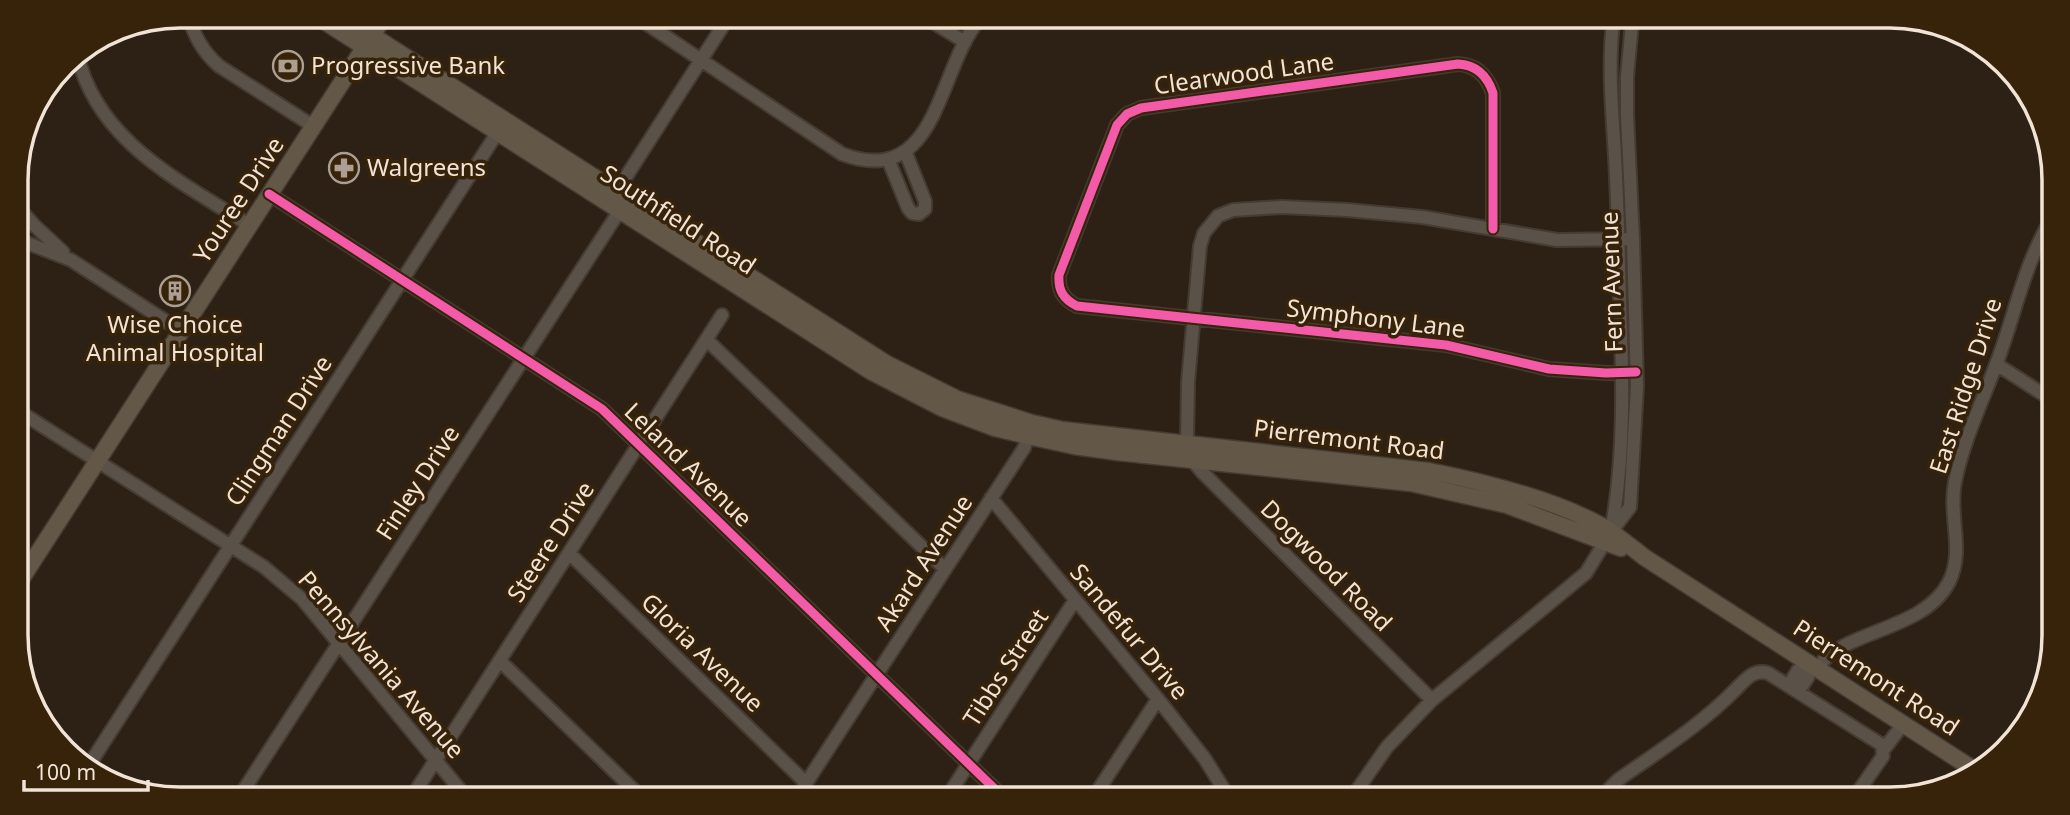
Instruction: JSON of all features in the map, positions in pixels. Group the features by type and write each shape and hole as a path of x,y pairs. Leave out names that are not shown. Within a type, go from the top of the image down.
{"main road":[{"name":"Southfield Road","path":"340,28 368,42 502,126 826,334 886,380 929,394 961,415 1030,430"},
{"name":"Southfield Road","path":"354,28 368,42"},
{"name":"Youree Drive","path":"28,567 377,28"},
{"name":"Pierremont Road","path":"1030,430 1079,432 1187,444 1237,457 1400,474 1450,475 1497,486 1568,511 1710,597 1811,666 1968,766"},
{"name":"Pierremont Road","path":"1030,430 1084,447 1192,460 1237,457"}],"street":[{"path":"192,28 200,45 214,61 313,126"},
{"path":"653,28 842,154 862,160 888,159 905,151 923,134 974,28"},
{"name":"Finley Drive","path":"246,787 523,358 722,28"},
{"path":"943,28 965,42"},
{"name":"Fern Avenue","path":"1608,537 1615,506 1621,448 1622,373 1616,170 1611,110 1613,28"},
{"name":"Fern Avenue","path":"1359,787 1387,747 1432,700 1586,573 1630,507 1636,372 1633,239 1626,114 1632,28"},
{"name":"Clearwood Lane","path":"1193,317 1077,306 1063,295 1059,287 1059,275 1117,125 1127,114 1141,108 1458,64 1472,66 1484,76 1493,93 1493,229"},
{"path":"80,66 93,97 120,135 147,160 249,225"},
{"name":"Clingman Drive","path":"93,759 502,126"},
{"path":"888,159 908,208 912,213 919,214 925,209 925,201 905,151"},
{"name":"Leland Avenue","path":"269,194 602,410 993,787"},
{"path":"1192,460 1187,444 1188,382 1200,246 1207,227 1218,216 1228,211 1282,207 1393,214 1557,240 1633,239"},
{"path":"28,220 71,260 181,331"},
{"name":"East Ridge Drive","path":"1811,666 1831,653 1921,610 1948,584 1956,558 1954,485 1958,467 1996,365 2024,275 2042,238"},
{"path":"28,244 71,260"},
{"name":"Steere Drive","path":"418,787 722,315"},
{"name":"Symphony Lane","path":"1193,317 1446,345 1549,369 1636,372"},
{"path":"707,340 945,569"},
{"path":"1996,365 2042,394"},
{"name":"Pennsylvania Avenue","path":"28,416 264,567 294,591 458,787"},
{"name":"Akard Avenue","path":"804,787 1024,449 1030,430"},
{"name":"Dogwood Road","path":"1192,460 1432,700"},
{"name":"Sandefur Drive","path":"991,498 1158,699 1222,787"},
{"name":"Gloria Avenue","path":"569,554 802,787"},
{"name":"Tibbs Street","path":"954,787 1075,600"},
{"path":"500,661 630,787"},
{"path":"1793,688 1792,680 1798,670 1811,666"},
{"path":"1611,787 1710,715 1753,673 1768,673 1879,742 1884,749"},
{"path":"1100,787 1158,699"},
{"path":"1861,787 1883,756 1884,749 1904,723"}],"cycle path":[{"path":"1493,229 1493,93 1480,72 1470,66 1458,64 1141,108 1127,114 1117,125 1059,275 1059,285 1062,294 1077,306 1446,345 1549,369 1636,372"},
{"path":"269,194 602,409 993,787"}],"place":[{"name":"Progressive Bank","path":"288,66"},
{"name":"Walgreens","path":"344,168"},
{"name":"Wise Choice Animal Hospital","path":"175,291"}]}
